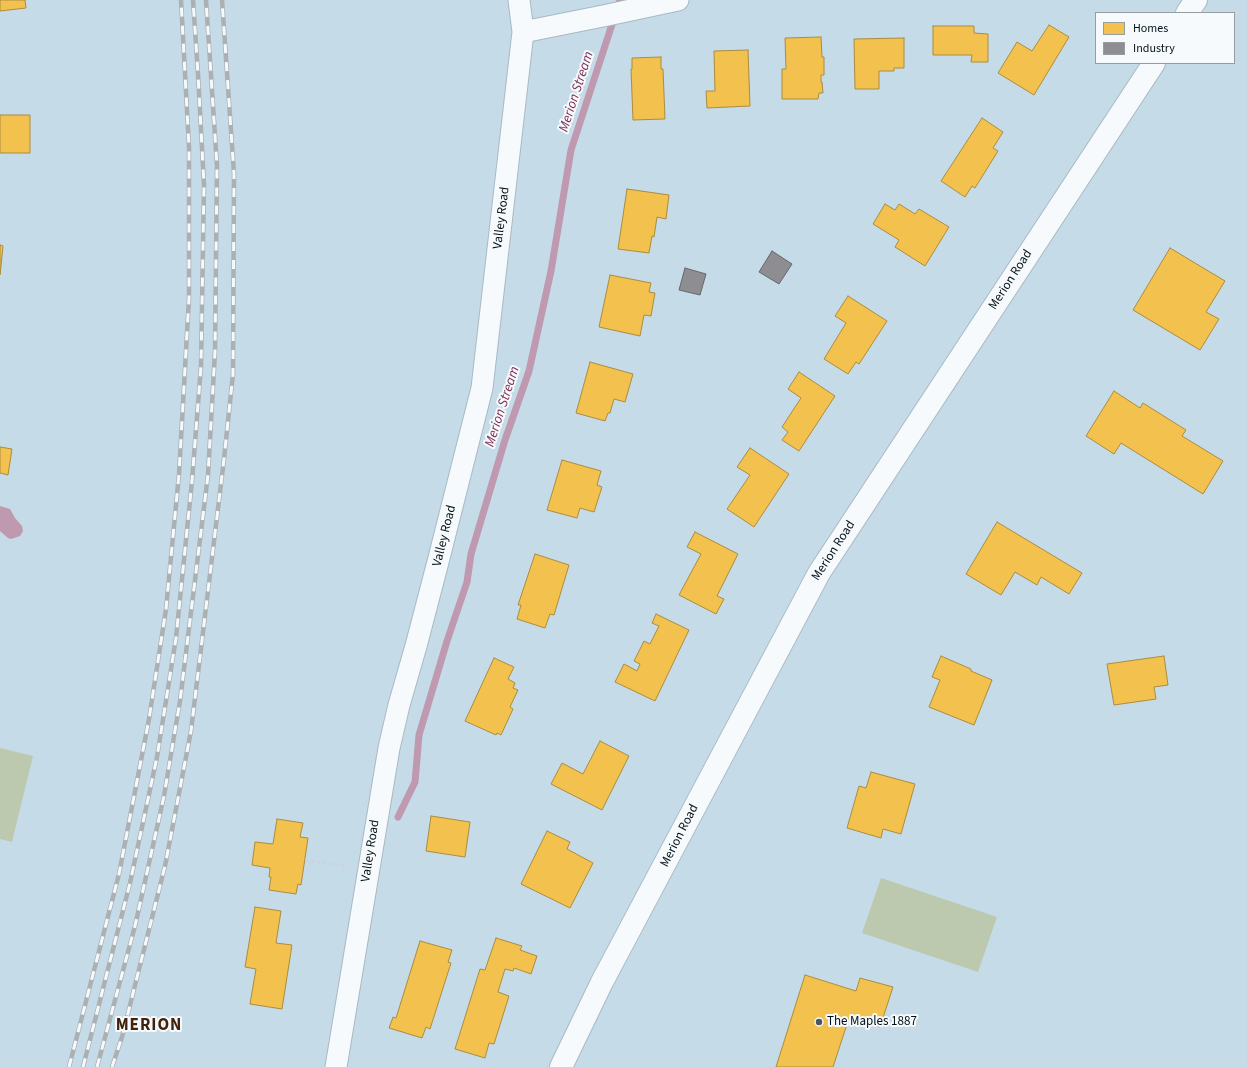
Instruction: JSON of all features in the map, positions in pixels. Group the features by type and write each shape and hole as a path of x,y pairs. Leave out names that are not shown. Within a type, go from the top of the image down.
{"street":[{"name":"Valley Road","path":"336,1067 389,748 399,705 436,573 482,388 523,32 519,0"},
{"path":"523,32 678,0"},
{"path":"1188,12 1196,0"},
{"name":"Merion Road","path":"561,1067 602,982 819,573 1153,64"}],"path":[{"path":"305,860 368,869"}],"green space":[{"path":"0,748 33,756 12,842 0,839"},
{"path":"881,878 997,917 978,972 862,933"}],"shaded area":[{"path":"0,506 10,509 22,526 23,531 20,536 11,539 0,531"}],"building: Homes":[{"path":"0,0 25,0 26,8 0,11"},
{"path":"1049,25 1069,37 1034,95 998,73 1017,42 1032,51"},
{"path":"933,26 974,26 974,33 988,34 988,62 971,62 972,55 933,55"},
{"path":"821,37 822,57 824,57 824,75 821,75 823,93 819,93 818,99 782,99 782,69 786,69 785,38"},
{"path":"904,38 904,68 894,68 894,71 879,71 879,89 855,89 854,39"},
{"path":"748,50 750,106 707,108 706,91 715,91 714,51"},
{"path":"661,57 661,69 663,69 665,119 633,120 632,58"},
{"path":"0,115 30,115 30,153 0,153"},
{"path":"982,118 1003,132 993,148 998,151 975,188 972,186 965,197 941,181"},
{"path":"627,189 669,195 666,219 657,217 654,237 652,236 649,253 618,249"},
{"path":"885,204 895,210 899,204 915,214 919,209 949,227 925,266 895,247 899,240 873,224"},
{"path":"0,245 3,246 0,275"},
{"path":"1170,248 1225,281 1206,312 1219,319 1200,350 1133,310"},
{"path":"610,275 651,283 649,292 655,293 651,316 644,315 640,336 599,327"},
{"path":"848,296 887,321 859,364 856,362 848,374 824,359 846,323 835,316"},
{"path":"590,362 633,374 625,402 614,399 610,413 608,413 605,421 576,413"},
{"path":"799,372 835,396 799,451 782,440 788,432 782,427 801,398 788,389"},
{"path":"1114,391 1140,408 1143,403 1186,430 1182,436 1223,461 1203,494 1121,443 1114,454 1086,436"},
{"path":"0,447 12,449 8,475 0,473"},
{"path":"750,448 789,474 754,527 727,509 750,475 737,467"},
{"path":"562,460 601,471 597,485 602,487 594,512 580,508 577,518 547,510"},
{"path":"997,522 1082,573 1069,594 1041,577 1037,585 1015,572 1001,595 966,574"},
{"path":"695,532 738,554 717,596 724,599 716,614 679,595 701,554 687,547"},
{"path":"535,554 569,565 554,615 550,614 545,628 517,619 521,605 518,605"},
{"path":"656,614 689,630 655,701 615,682 624,664 637,671 640,664 634,661 644,641 650,644 659,626 652,623"},
{"path":"941,656 992,680 974,725 929,707 940,680 932,677"},
{"path":"1164,656 1168,685 1154,687 1156,699 1114,705 1107,664"},
{"path":"494,658 514,667 508,679 515,683 513,688 518,690 510,707 513,709 501,735 497,733 496,735 465,721"},
{"path":"600,741 629,756 602,810 551,784 562,763 583,774"},
{"path":"871,772 915,784 901,834 883,829 881,838 847,828 859,786 866,788"},
{"path":"431,816 470,822 465,857 426,851"},
{"path":"277,819 303,823 300,837 308,838 301,885 298,884 296,894 269,890 271,877 269,877 270,868 252,865 255,842 273,844"},
{"path":"547,831 570,842 567,849 593,863 570,908 521,884"},
{"path":"255,907 281,911 276,943 292,945 282,1009 250,1004 256,969 245,967"},
{"path":"496,938 522,946 520,950 537,956 531,974 514,968 513,971 505,969 498,992 509,996 494,1044 489,1043 485,1058 455,1049 480,969 485,970"},
{"path":"420,941 452,950 448,962 451,963 430,1029 426,1027 422,1038 389,1028 393,1017 396,1018"},
{"name":"The Maples 1887","path":"805,975 856,991 860,978 893,987 880,1027 849,1018 833,1067 776,1067"}],"building: Industry":[{"path":"772,251 792,264 779,284 759,272"},
{"path":"685,268 706,274 700,295 679,290"}],"waterway":[{"name":"Merion Stream","path":"398,817 415,782 419,735 447,641 467,582 471,554 505,440 529,371 551,271 571,150 620,0"}],"railway":[{"path":"69,1067 119,874 149,719 166,609 179,474 189,298 189,147 181,0"},
{"path":"83,1067 130,883 157,757 176,638 192,481 201,366 204,185 193,0"},
{"path":"97,1067 135,926 164,796 180,701 208,475 215,352 217,166 206,0"},
{"path":"112,1067 122,1037 165,866 191,731 233,374 234,174 222,0"}],"place":[{"name":"The Maples 1887","path":"819,1022"}],"district":[{"name":"MERION","path":"149,1026"}]}
